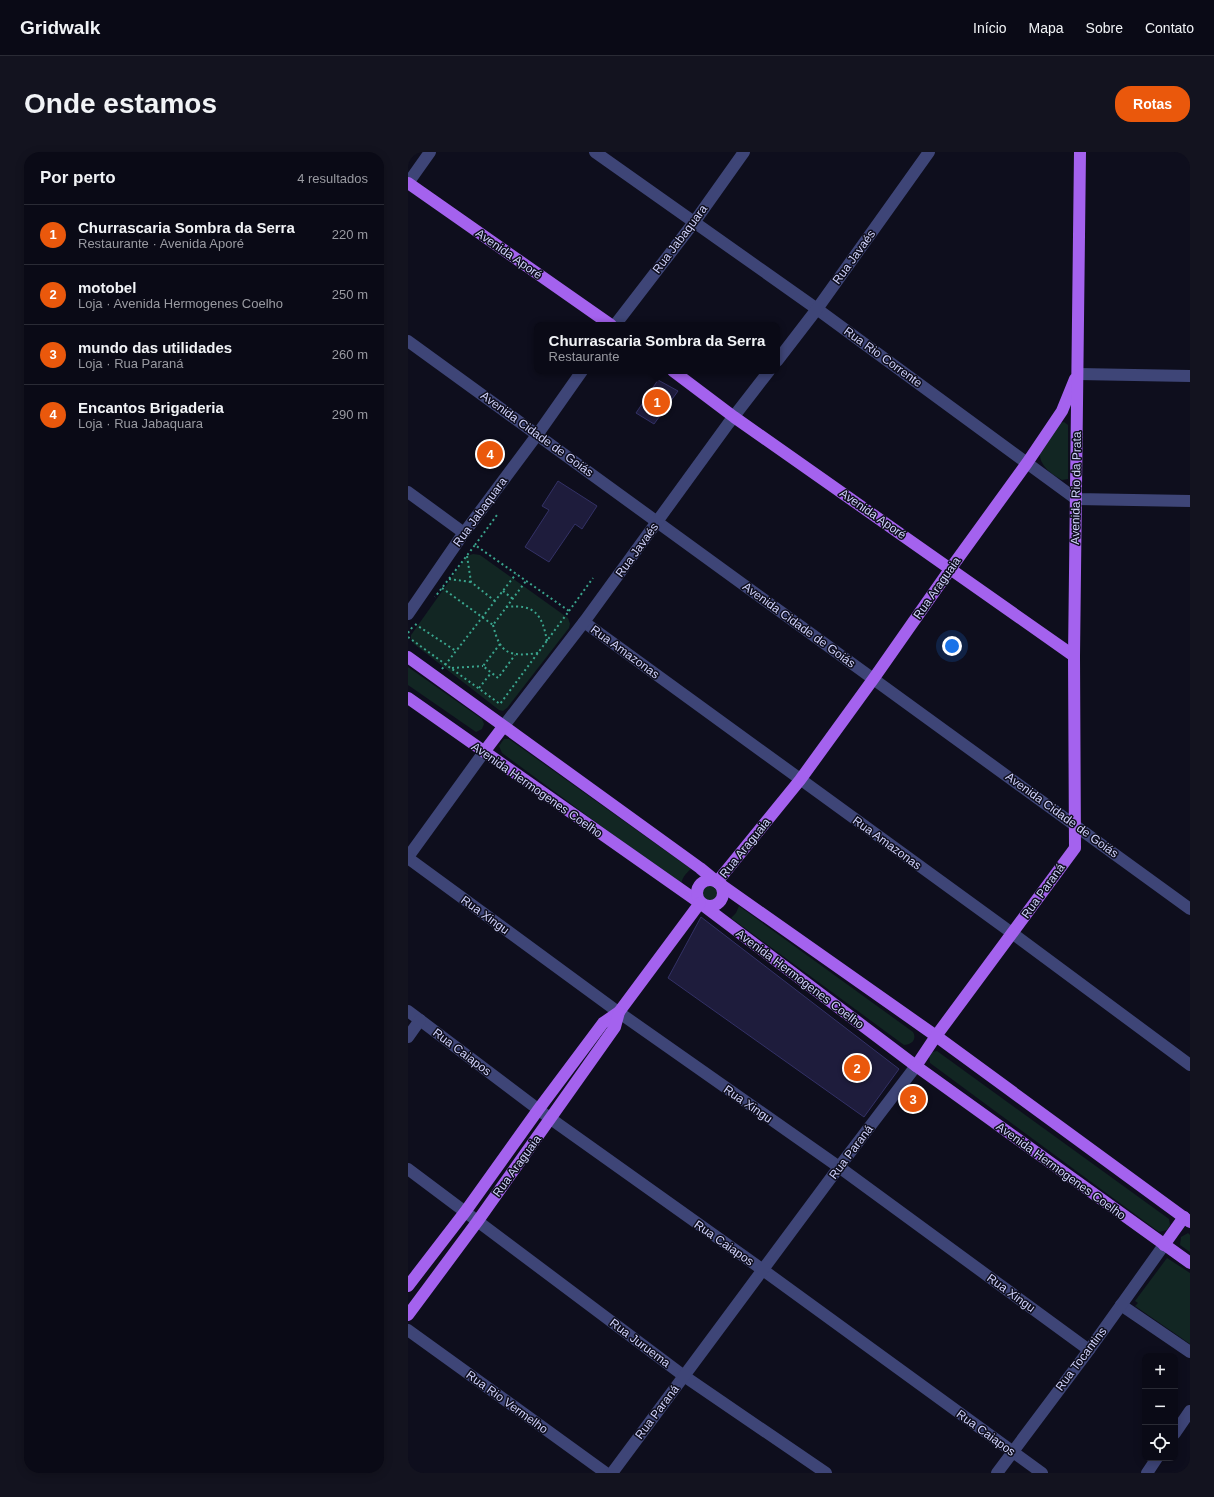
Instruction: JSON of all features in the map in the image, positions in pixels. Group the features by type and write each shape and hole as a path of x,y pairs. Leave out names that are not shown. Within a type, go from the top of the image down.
{"main road":[{"name":"Avenida Rio da Prata","path":"1076,825 1074,656 1080,152"},
{"name":"Avenida Aporé","path":"408,183 607,322"},
{"name":"Avenida Aporé","path":"677,374 734,416 1074,656"},
{"name":"Rua Araguaia","path":"717,882 800,780 874,678 950,568 1027,463 1062,411 1078,374"},
{"path":"408,657 717,882 1188,1216 1164,1245"},
{"name":"Avenida Hermogenes Coelho","path":"408,698 700,903 916,1066 1190,1263"},
{"path":"484,752 504,727"},
{"name":"Rua Paraná","path":"916,1066 936,1036 1075,848 1076,825"},
{"path":"707,880 717,882 723,895 719,903 708,907 700,903 696,895 699,886 707,880"},
{"name":"Rua Araguaia","path":"408,1286 465,1212 603,1023 619,1012 700,903"},
{"name":"Rua Araguaia","path":"408,1315 551,1119 615,1027 619,1012"}],"street":[{"path":"408,183 430,152"},
{"name":"Rua Rio Corrente","path":"595,152 695,221 817,309 1076,499"},
{"name":"Rua Jabaquara","path":"617,322 695,221 744,152"},
{"name":"Rua Javaés","path":"780,357 817,309 929,152"},
{"name":"Avenida Cidade de Goiás","path":"408,341 1190,909"},
{"name":"Rua Jabaquara","path":"408,614 464,533 537,435 580,374"},
{"name":"Rua Javaés","path":"504,727 584,622 734,416 767,374"},
{"path":"1078,374 1190,376"},
{"path":"408,492 464,533"},
{"path":"1076,499 1190,501"},
{"name":"Rua Amazonas","path":"584,622 1012,933 1190,1065"},
{"path":"408,857 484,752"},
{"name":"Rua Xingu","path":"408,857 619,1012 839,1167 1089,1350"},
{"name":"Rua Caiapos","path":"408,1011 538,1110 1042,1473"},
{"path":"408,1037 420,1020"},
{"name":"Rua Paraná","path":"612,1473 762,1270 916,1066"},
{"name":"Rua Juruema","path":"408,1169 684,1376 826,1473"},
{"name":"Rua Tocantins","path":"997,1473 1089,1350 1164,1245"},
{"path":"1121,1305 1190,1352"},
{"name":"Rua Rio Vermelho","path":"408,1330 606,1473"},
{"path":"1178,1429 1190,1411"},
{"path":"1147,1473 1155,1461"}],"path":[{"path":"433,600 497,515"},
{"path":"475,545 569,611"},
{"path":"467,555 471,582"},
{"path":"446,664 516,574"},
{"path":"408,637 500,704 593,578"},
{"path":"449,579 471,582 495,601"},
{"path":"493,625 526,581"},
{"path":"442,588 493,625 496,638 510,654 521,656 538,653"},
{"path":"503,591 513,599"},
{"path":"506,607 521,605 533,610 545,629 547,641"},
{"path":"408,633 415,624 456,651"},
{"path":"483,666 500,644"},
{"path":"450,668 483,666 498,678 515,655"},
{"path":"479,688 491,673"}],"green space":[{"path":"1064,422 1068,425 1068,479 1062,480 1046,469 1041,461 1040,453 1060,423"},
{"path":"473,554 480,555 568,618 570,624 569,628 507,708 503,711 499,710 414,644 411,639 411,635 467,556"},
{"path":"408,667 482,719 484,724 482,729 476,732 408,685"},
{"path":"504,739 509,739 691,869 684,876 681,885 502,753 499,746"},
{"path":"707,880 722,890 720,900 712,907 696,895 699,886"},
{"path":"739,906 913,1032 913,1041 904,1045 731,918 736,913"},
{"path":"937,1051 1169,1219 1170,1225 1167,1230 1159,1232 930,1063 929,1056 932,1052"},
{"path":"1188,1233 1190,1235 1190,1252 1180,1245 1181,1237"},
{"path":"1167,1258 1190,1273 1190,1344 1135,1306 1138,1303 1135,1301"}],"building":[{"path":"658,380 678,391 654,424 636,413"},
{"path":"558,481 597,506 582,529 575,524 549,562 525,547 549,510 542,506"},
{"path":"701,917 899,1069 864,1117 668,978"}],"place":[{"name":"Churrascaria Sombra da Serra","path":"657,402"},
{"name":"Encantos Brigaderia","path":"490,454"},
{"name":"motobel","path":"857,1068"},
{"name":"mundo das utilidades","path":"913,1099"}]}
